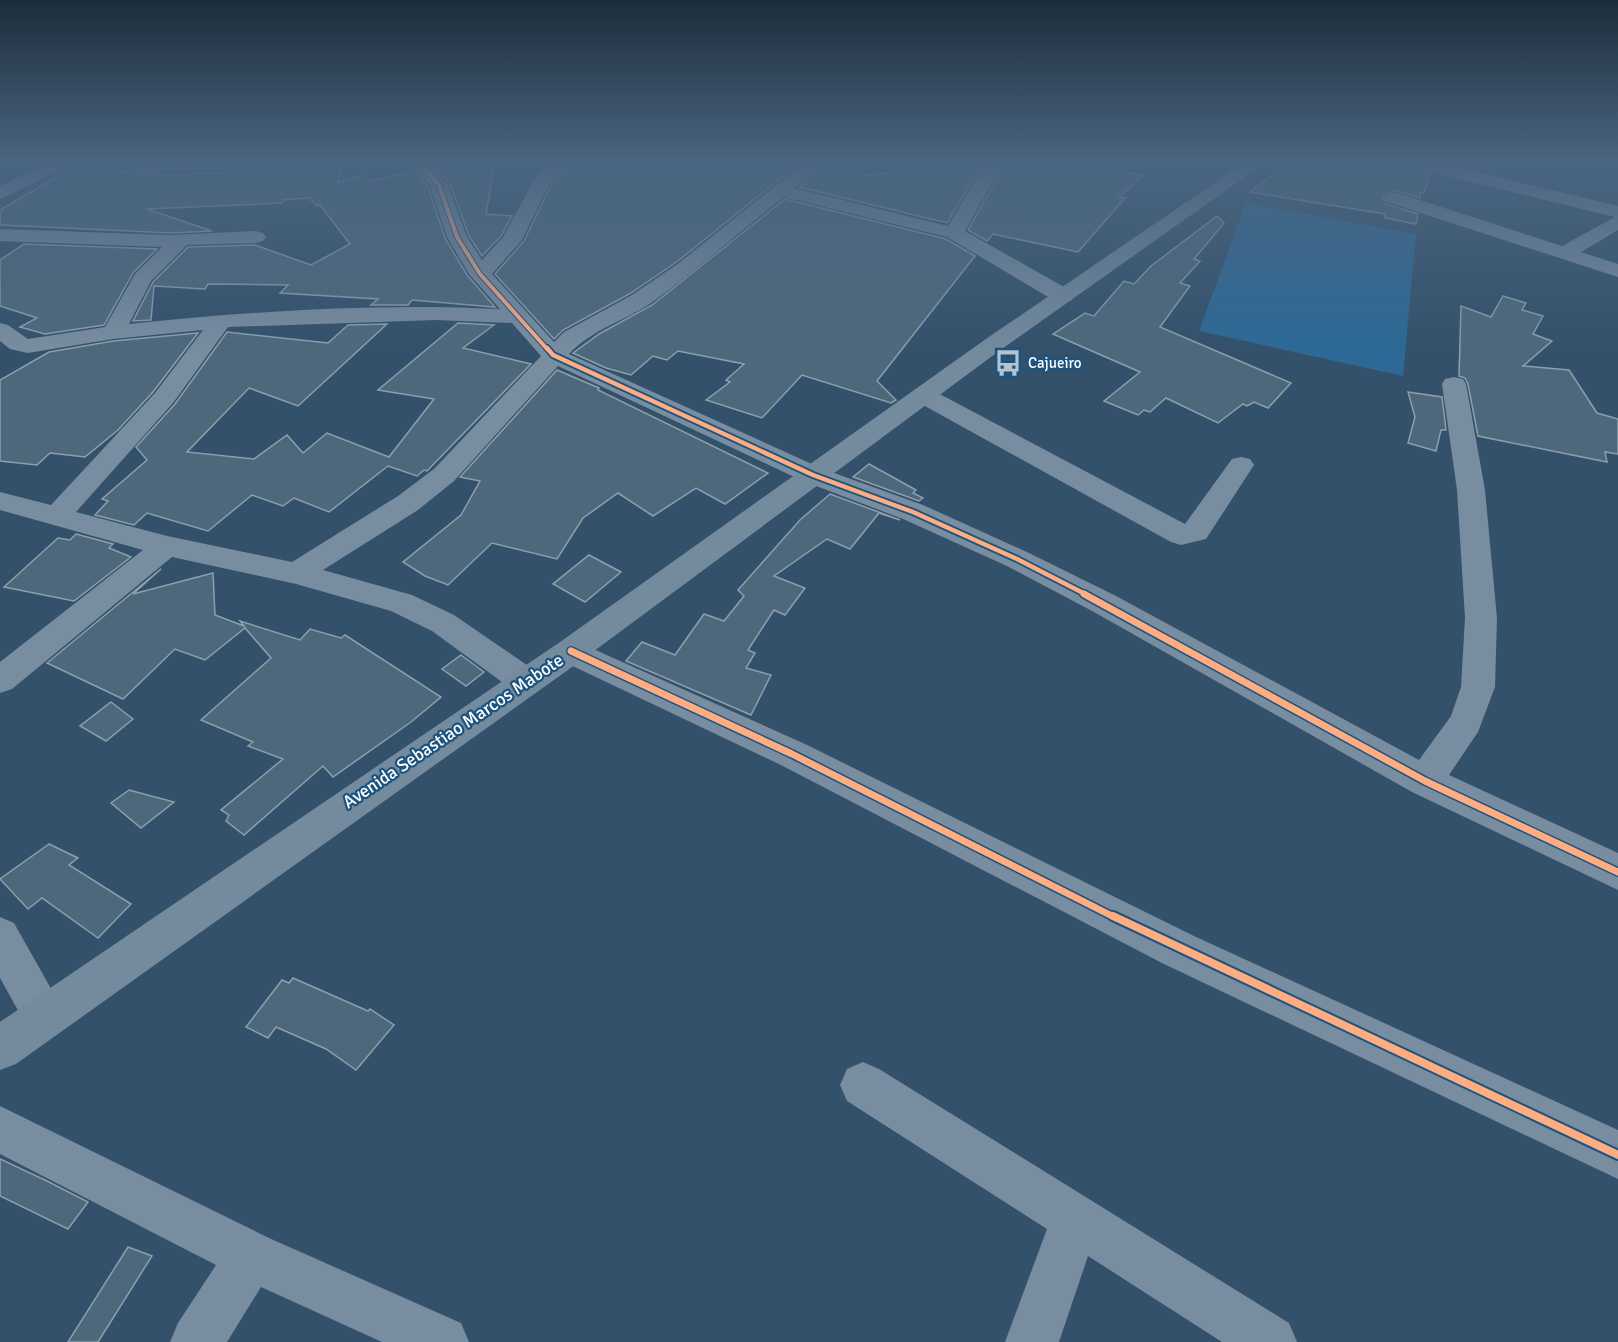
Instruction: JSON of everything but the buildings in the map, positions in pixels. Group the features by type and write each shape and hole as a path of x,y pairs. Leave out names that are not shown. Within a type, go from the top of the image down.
{"main road":[{"name":"Avenida Sebastiao Marcos Mabote","path":"0,1048 571,651 923,395 1166,225"}],"street":[{"path":"453,225 457,237 480,274 553,355 813,475 913,512 1017,559 1105,604 1425,781 1618,872"},
{"path":"480,274 512,240 520,225"},
{"path":"296,573 408,503 444,475 572,337 640,300 739,225"},
{"path":"920,225 954,233 1063,296"},
{"path":"954,233 959,225"},
{"path":"1474,225 1618,271"},
{"path":"1563,254 1613,225"},
{"path":"0,235 85,240 256,237"},
{"path":"113,332 142,278 180,241 177,239"},
{"path":"0,330 18,344 28,346 113,332 221,321 354,314 436,313 517,317"},
{"path":"57,516 164,398 221,321"},
{"path":"1425,781 1466,722 1478,687 1481,618 1471,490 1454,384"},
{"path":"923,395 1181,535 1196,532 1241,465"},
{"path":"0,501 167,546 296,573 401,603 443,623 525,681"},
{"path":"0,680 167,546"},
{"path":"571,651 792,754 1179,950 1618,1155"},
{"path":"0,937 45,1017"},
{"path":"863,1085 1270,1342"},
{"path":"0,1129 251,1256 442,1342"},
{"path":"1032,1342 1075,1220"},
{"path":"197,1342 251,1256"}],"shaded area":[{"path":"1238,225 1365,225 1416,234 1403,376 1199,331"}],"cycle path":[{"path":"453,225 457,237 480,274 553,355 813,475 913,512 1017,559 1105,604 1425,781 1618,872"},
{"path":"571,651 792,754 1179,950 1618,1155"}],"place":[{"name":"Cajueiro","path":"1008,363"}]}
